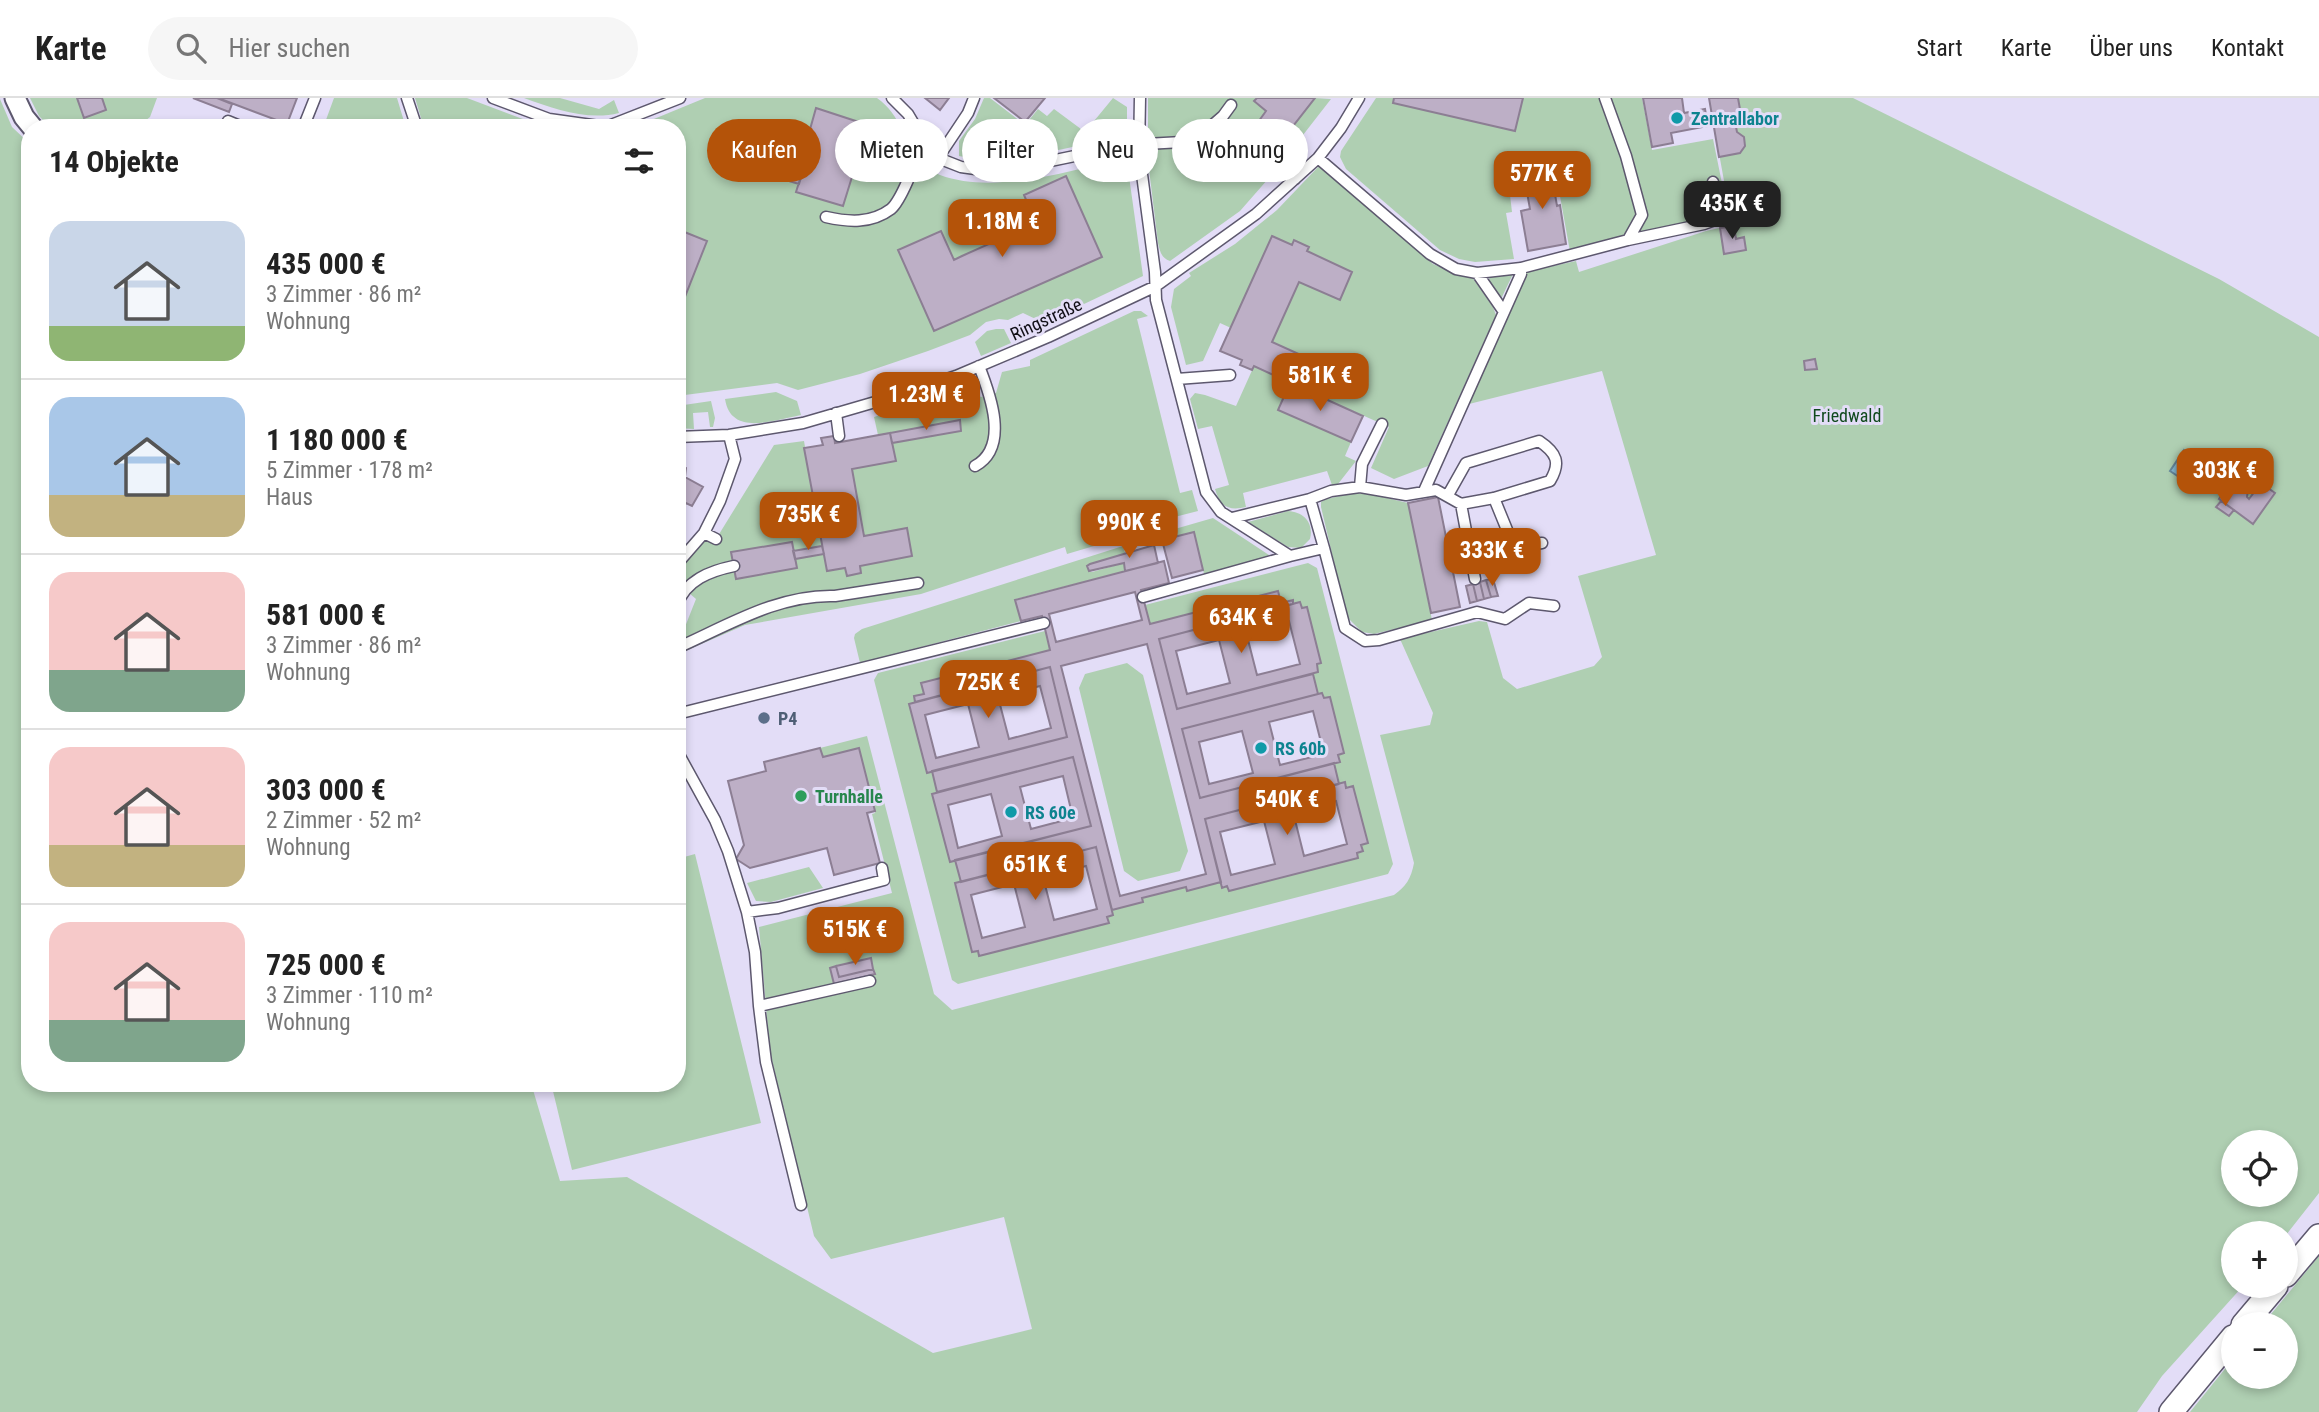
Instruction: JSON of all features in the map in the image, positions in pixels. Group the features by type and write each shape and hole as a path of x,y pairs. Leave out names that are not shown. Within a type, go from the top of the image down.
{"street":[{"path":"15,98 26,119"},
{"path":"2298,1261 2319,1236"},
{"path":"2254,1312 2266,1298"},
{"path":"2171,1412 2221,1352"}],"lane":[{"path":"307,119 315,98"},
{"path":"407,98 414,119"},
{"path":"493,98 549,119"},
{"path":"626,119 680,98"},
{"path":"892,98 911,119"},
{"path":"948,143 968,113 974,98"},
{"path":"1139,119 1140,98"},
{"name":"Ringstraße","path":"1308,167 1341,128 1359,98"},
{"path":"1605,98 1626,156 1642,215 1628,240"},
{"path":"1158,144 1182,142 1199,136 1223,116 1231,105"},
{"path":"948,162 961,167 997,172 1072,157"},
{"path":"1318,158 1430,254 1456,269 1477,273 1521,268 1715,220 1718,210 1713,182"},
{"path":"826,217 849,223 870,218 893,208 907,182"},
{"path":"1143,182 1156,300 1206,492 1221,512 1290,556"},
{"name":"Ringstraße","path":"686,437 729,435 803,423 956,376 1048,337 1156,286 1256,214 1292,182"},
{"path":"1424,491 1521,274 1521,268"},
{"path":"1477,273 1504,312"},
{"path":"975,466 988,455 994,444 995,434 989,396 979,366"},
{"path":"1177,379 1230,375"},
{"path":"836,413 839,436"},
{"path":"1360,487 1362,464 1382,424"},
{"path":"686,554 704,533 736,459 729,435"},
{"path":"1448,495 1466,463 1539,441 1550,448 1556,459 1556,471 1550,481 1494,498 1461,504"},
{"path":"1232,517 1310,499 1331,491 1360,487 1406,495 1436,491 1461,504 1475,579"},
{"path":"1494,498 1514,547 1542,543"},
{"path":"1310,499 1345,628 1365,641 1379,640 1477,612 1505,620 1530,603 1555,606"},
{"path":"704,533 716,539"},
{"path":"1143,597 1324,548"},
{"path":"686,589 697,579 734,566"},
{"path":"686,644 747,615 790,601 918,583"},
{"path":"686,713 1044,623"},
{"path":"686,764 724,841 747,912 755,952 766,1062 801,1205"},
{"path":"747,912 778,908 884,880 882,868"},
{"path":"759,1006 870,981"}],"green space":[{"path":"30,98 77,98 84,118 106,110 102,98 157,98 147,119 42,119"},
{"path":"334,98 397,98 403,119 326,119"},
{"path":"415,98 467,98 523,119 421,119"},
{"path":"524,98 560,98 599,109 614,100 619,113 583,115"},
{"path":"705,98 877,98 896,119 835,119 835,182 948,182 948,177 962,182 984,183 1058,182 1058,174 1072,170 1072,182 1130,182 1143,276 1044,323 1023,313 1008,320 986,322 970,335 860,374 798,390 777,383 686,395 686,119 654,119"},
{"path":"984,98 990,98 1017,119 975,119"},
{"path":"1113,98 1127,107 1127,119 1096,119"},
{"path":"1148,98 1257,98 1255,101 1266,111 1261,119 1172,119 1172,182 1265,182 1240,211 1170,261 1163,256 1158,243 1151,182 1158,182 1158,119 1148,119"},
{"path":"1315,98 1331,99 1308,129 1308,119 1299,119"},
{"path":"1376,98 1394,98 1394,103 1515,131 1523,98 1642,98 1652,150 1713,139 1730,223 1571,257 1554,163 1507,170 1512,212 1506,213 1514,259 1475,262 1459,259 1440,250 1346,169 1340,157 1341,151"},
{"name":"Friedwald","path":"1709,98 1853,98 2219,279 2319,337 2319,1193 2297,1221 2221,1221 2221,1298 2232,1298 2162,1376 2137,1412 0,1412 0,99 12,127 21,136 21,1092 534,1092 560,1181 627,1177 933,1353 1032,1329 1004,1217 831,1259 814,1236 770,1052 759,927 892,893 859,748 823,757 820,748 867,736 934,994 952,1010 1394,895 1407,882 1414,863 1380,735 1430,725 1433,713 1400,639 1479,621 1487,622 1503,678 1517,689 1594,666 1602,657 1578,576 1656,555 1602,371 1469,404 1526,272 1576,261 1579,272 1732,225"},
{"path":"1038,109 1047,116 1054,109 1072,122 1072,147 1058,150 1058,119 1030,119"},
{"path":"962,137 962,157 959,156 959,141"},
{"path":"1319,166 1433,264 1472,277 1496,315 1428,466 1394,479 1371,468 1389,427 1299,387 1312,360 1272,342 1299,282 1340,300 1352,272 1307,251 1309,247 1294,241 1292,245 1272,236 1231,328 1220,323 1203,361 1186,365 1171,307 1174,289 1191,276 1189,273 1235,244 1277,210 1304,182 1308,182 1308,178"},
{"path":"1513,274 1501,299 1489,277"},
{"path":"1134,311 1141,311 1148,316 1137,319 1180,493 1192,490 1198,511 1120,531 1121,538 1067,554 1065,547 921,594 745,625 686,651 686,624 696,599 686,590 686,562 704,540 713,544 774,445 804,441 822,546 793,551 791,542 732,552 736,579 796,568 795,559 824,554 827,571 845,568 847,576 860,573 860,566 907,528 864,536 852,469 895,461 892,443 961,431 959,420 878,435 874,417 965,387 981,397 996,393 1002,372 1030,366 1030,360"},
{"path":"1004,329 1011,343 981,356 975,342 987,331"},
{"path":"1254,366 1290,383 1279,410 1351,442 1345,456 1356,461 1338,484 1332,485 1327,471 1243,493 1246,507 1230,508 1220,500 1215,489 1229,485 1212,426 1198,429 1190,399 1195,393 1236,406"},
{"path":"776,392 797,401 801,415 767,422 745,422 729,411 725,399"},
{"path":"711,401 715,418 713,427 710,427 708,412 693,413 694,429 686,429 686,405"},
{"path":"1355,493 1408,503 1432,620 1374,634 1362,632 1347,617 1321,502"},
{"path":"1288,511 1303,516 1309,523 1310,539 1301,548 1288,547 1248,522"},
{"path":"1213,518 1272,557 1204,574 1194,532 1162,540 1161,533"},
{"path":"1123,546 1125,553 1087,566 1092,572 1124,563 1125,571 1016,599 1021,621 860,663 854,638 862,629"},
{"path":"1308,563 1317,568 1393,864 1388,874 958,984 952,980 874,680 878,673 1045,631 1050,650 921,683 924,694 914,696 915,702 909,704 927,772 932,771 937,792 932,794 950,861 955,860 961,882 955,884 972,952 978,951 980,956 1108,923 1107,917 1113,915 1112,910 1143,902 1142,898 1186,887 1188,891 1221,882 1222,887 1227,886 1229,891 1358,858 1357,853 1363,851 1361,845 1368,843 1353,787 1346,788 1345,783 1339,784 1334,764 1340,762 1338,755 1344,753 1330,697 1324,698 1322,693 1318,694 1313,674 1318,672 1317,664 1321,663 1307,607 1302,608 1300,603 1293,604 1292,600 1281,603 1277,591 1150,624 1145,605"},
{"path":"1127,663 1143,675 1188,851 1180,871 1138,881 1124,871 1079,688 1085,674"},
{"path":"695,854 761,1123 572,1170 553,1092 686,1092 686,856"},
{"path":"809,867 823,888 771,902 756,901 747,883"},
{"path":"2319,1256 2319,1412 2190,1412 2221,1374 2221,1389 2298,1389 2298,1312 2273,1312 2284,1298 2298,1298 2298,1281"}],"water":[{"path":"2184,450 2195,458 2191,465 2198,470 2193,478 2186,474 2182,479 2170,471"}],"building":[{"path":"77,98 102,98 106,110 84,118"},
{"path":"193,98 217,98 232,104 229,112"},
{"path":"218,98 297,98 289,119 274,119"},
{"path":"925,98 949,98 940,110"},
{"path":"994,98 1045,98 1028,119 1021,119"},
{"path":"1257,98 1315,98 1299,119 1260,119 1266,111 1254,101"},
{"path":"1394,98 1523,98 1515,131 1393,103"},
{"name":"Zentrallabor","path":"1643,98 1682,98 1684,113 1705,109 1708,126 1671,133 1673,143 1652,147"},
{"path":"1709,98 1738,98 1743,126 1736,127 1737,132 1744,137 1745,146 1740,153 1719,157"},
{"path":"816,108 850,119 835,119 835,182 850,182 843,206 796,192 799,182 821,182 821,119 813,119"},
{"path":"1550,165 1552,176 1525,181 1523,170"},
{"path":"1550,165 1566,244 1528,251 1521,211 1530,209 1523,170"},
{"path":"1066,176 1102,257 934,331 898,250 941,231 954,260 1036,223 1024,195 1058,182"},
{"path":"1734,226 1736,239 1744,237 1746,250 1724,254 1720,228"},
{"path":"686,233 707,241 686,294"},
{"path":"1272,236 1292,245 1294,240 1309,247 1307,251 1352,272 1340,300 1299,282 1272,342 1312,360 1299,387 1254,366 1252,370 1240,365 1242,360 1220,351"},
{"path":"1815,359 1817,369 1805,370 1804,361"},
{"path":"1290,383 1363,416 1351,442 1278,410"},
{"path":"960,420 961,431 892,443 890,433"},
{"path":"890,433 896,461 852,469 864,536 907,528 912,556 860,566 861,573 847,576 845,568 827,571 804,448 823,445 821,438 834,436 835,443"},
{"path":"686,478 703,487 692,506 686,503"},
{"path":"2261,483 2275,493 2253,524 2219,499 2229,485 2237,491 2244,487 2248,490 2249,499"},
{"path":"1438,497 1460,607 1431,613 1408,503"},
{"path":"2221,501 2234,510 2229,516 2216,507"},
{"path":"1194,532 1203,570 1172,578 1162,540"},
{"path":"792,542 797,568 736,579 731,552"},
{"path":"1154,545 1158,563 1125,571 1124,563 1089,571 1087,566 1090,564"},
{"path":"822,546 824,554 795,559 793,551"},
{"path":"1164,561 1169,583 1141,590 1150,624 1278,591 1281,603 1293,600 1293,604 1159,639 1177,709 1313,674 1318,694 1182,729 1200,798 1334,763 1339,784 1205,819 1221,882 1187,891 1186,887 1142,898 1143,902 1112,910 1096,847 961,882 955,860 1091,826 1073,757 937,792 932,771 1067,737 1050,667 915,702 914,696 924,694 921,683 1050,650 1042,616 1021,621 1015,600","holes":["1135,592 1142,620 1056,642 1049,614","1147,644 1206,874 1120,896 1061,666"]},
{"path":"1493,579 1498,596 1491,597 1486,580"},
{"path":"1486,580 1491,597 1484,599 1480,582"},
{"path":"1480,582 1484,599 1477,601 1473,584"},
{"path":"1473,584 1477,601 1470,603 1466,586"},
{"path":"1300,602 1302,608 1307,607 1321,663 1317,664 1318,672 1177,709 1159,639","holes":["1289,621 1300,664 1257,675 1246,632","1219,640 1230,683 1187,694 1176,651"]},
{"path":"1050,667 1067,737 927,773 909,704","holes":["1040,686 1051,728 1009,739 998,697","968,704 979,747 936,758 925,715"]},
{"name":"RS 60b","path":"1322,693 1324,698 1330,697 1344,753 1338,755 1340,762 1200,798 1182,729","holes":["1313,711 1324,754 1280,765 1269,722","1242,731 1253,773 1209,784 1199,742"]},
{"name":"Turnhalle","path":"820,748 823,757 859,748 875,811 867,813 880,863 834,875 827,848 750,868 736,859 744,845 728,781 766,771 764,762"},
{"name":"RS 60e","path":"1073,757 1091,826 950,862 932,794","holes":["1063,776 1073,818 1031,829 1020,787","991,794 1002,836 958,848 948,805"]},
{"path":"1345,782 1346,788 1353,786 1368,843 1361,845 1363,851 1357,853 1358,858 1229,891 1227,886 1222,888 1205,819","holes":["1336,801 1347,844 1304,856 1293,812","1264,821 1275,864 1231,875 1220,832"]},
{"path":"1096,847 1113,915 1107,917 1109,923 979,956 978,951 972,952 955,883","holes":["1086,866 1097,909 1054,920 1043,877","1014,884 1025,927 982,938 971,895"]},
{"path":"871,958 873,969 839,977 836,966"},
{"path":"836,966 839,977 873,969 875,974 834,984 830,968"}],"place":[{"name":"Zentrallabor","path":"1677,118"},
{"name":"P4","path":"764,718"},
{"name":"RS 60b","path":"1261,748"},
{"name":"Turnhalle","path":"801,796"},
{"name":"RS 60e","path":"1011,812"}]}
